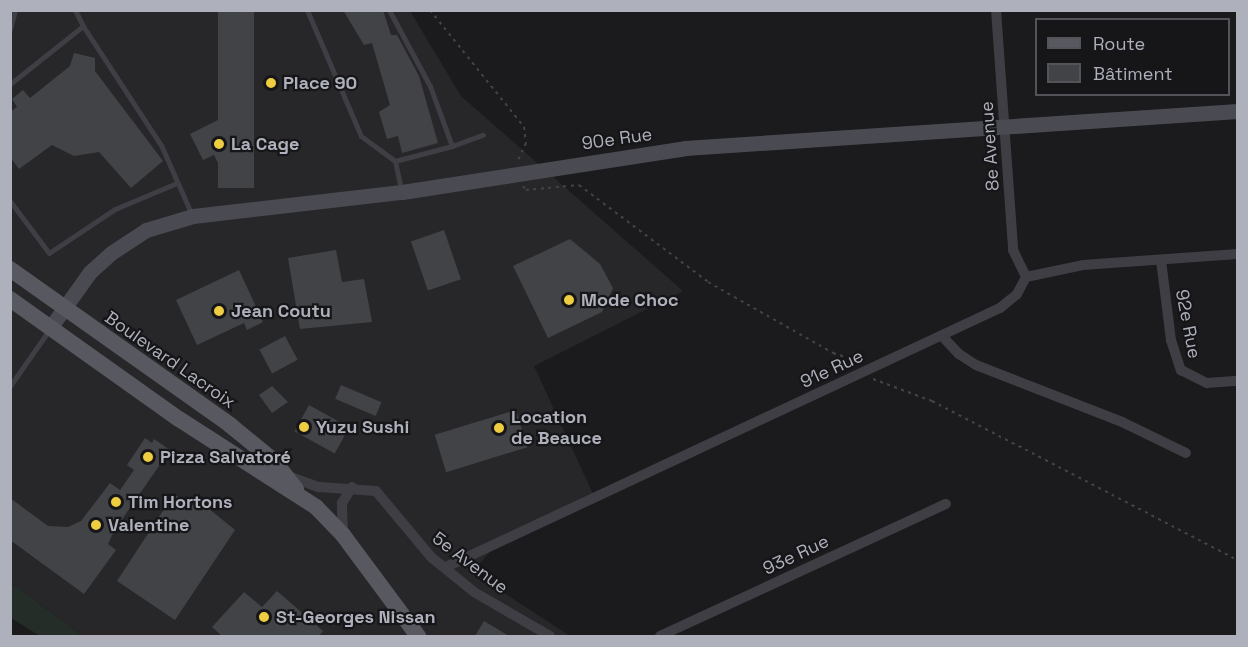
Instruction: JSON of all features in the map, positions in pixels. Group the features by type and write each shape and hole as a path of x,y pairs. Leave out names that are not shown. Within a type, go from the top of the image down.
{"main road":[{"name":"Boulevard Lacroix","path":"10,269 63,310 230,425 286,475 298,493"},
{"name":"Boulevard Lacroix","path":"10,299 226,450 298,493 343,535 418,636"}],"street":[{"name":"8e Avenue","path":"996,10 1012,250 1026,277"},
{"name":"90e Rue","path":"50,328 90,272 111,253 146,230 193,216 402,192 685,148 1238,111"},
{"path":"1026,277 1083,265 1238,254"},
{"name":"92e Rue","path":"1161,260 1173,349 1181,370 1207,383 1238,381"},
{"name":"91e Rue","path":"446,567 942,336 1009,302 1026,277"},
{"path":"942,336 959,354 976,365 1122,422 1186,453"},
{"name":"5e Avenue","path":"286,475 319,488 352,487 376,491 414,540 474,592 550,636"},
{"path":"343,535 342,503 352,487"},
{"name":"93e Rue","path":"660,636 946,504"}],"lane":[{"path":"10,29 15,10"},
{"path":"75,10 83,26 161,145 193,216"},
{"path":"307,10 360,136 395,161 402,192"},
{"path":"389,10 426,78 452,146"},
{"path":"10,84 83,26"},
{"path":"395,161 483,135"},
{"path":"10,201 49,253 115,209 177,183"},
{"path":"10,386 50,328"}],"path":[{"path":"430,10 524,127 526,143 517,163"},
{"path":"522,183 526,190 579,185 708,282 770,319 860,364"},
{"path":"872,377 932,401 1238,560"}],"shaded area":[{"path":"10,11 410,11 461,96 683,291 534,366 594,496 500,541 472,572 570,636 83,636 11,583"},
{"path":"10,583 83,636 40,636 11,618"}],"building":[{"path":"218,10 254,10 254,188 218,188"},
{"path":"343,10 383,10 391,35 397,35 419,76 438,143 402,153 398,136 387,139 379,112 390,105 372,43 364,45"},
{"path":"74,53 95,58 95,71 163,161 131,188 99,152 74,156 52,145 19,169 10,157 10,112 17,107 12,99 23,90 30,98 70,66"},
{"name":"La Cage","path":"228,115 250,159 223,173 214,155 203,160 190,134"},
{"path":"444,230 461,279 428,291 411,241"},
{"name":"Mode Choc","path":"570,239 600,264 613,288 602,312 548,338 513,266"},
{"path":"336,250 342,282 364,279 372,322 300,329 288,258"},
{"name":"Jean Coutu","path":"239,270 263,322 247,330 244,323 197,345 176,300"},
{"path":"285,336 298,360 272,373 259,350"},
{"path":"341,385 382,402 376,416 335,399"},
{"path":"272,386 288,402 272,413 259,395"},
{"path":"309,405 349,427 335,454 294,431"},
{"name":"Location de Beauce","path":"516,410 527,447 446,472 435,435"},
{"path":"145,438 152,443 154,439 170,450 114,531 108,544 116,550 84,594 10,540 10,498 48,526 68,527 81,521 110,483 120,490 134,470 127,465"},
{"path":"174,494 192,506 197,499 235,530 175,620 117,581"},
{"name":"St-Georges Nissan","path":"277,591 323,631 319,636 222,636 212,627 244,592 262,607"},
{"path":"484,621 509,636 475,636"}],"place":[{"name":"Place 90","path":"271,83"},
{"name":"La Cage","path":"219,144"},
{"name":"Mode Choc","path":"569,300"},
{"name":"Jean Coutu","path":"219,311"},
{"name":"Yuzu Sushi","path":"304,427"},
{"name":"Location de Beauce","path":"499,428"},
{"name":"Pizza Salvatoré","path":"148,457"},
{"name":"Tim Hortons","path":"116,502"},
{"name":"Valentine","path":"96,525"},
{"name":"St-Georges Nissan","path":"264,617"}]}
